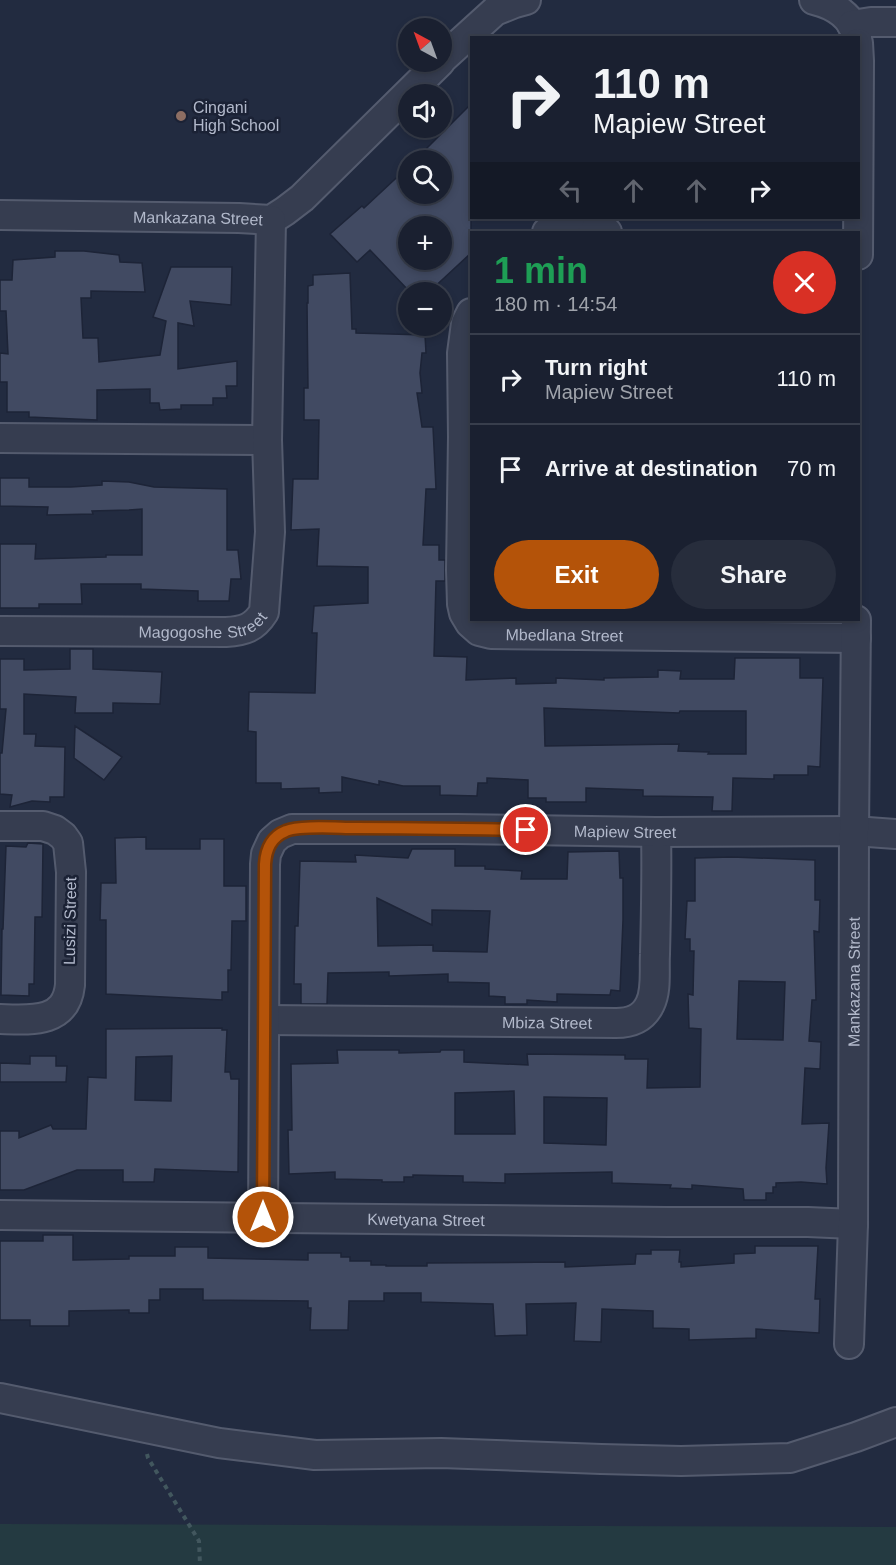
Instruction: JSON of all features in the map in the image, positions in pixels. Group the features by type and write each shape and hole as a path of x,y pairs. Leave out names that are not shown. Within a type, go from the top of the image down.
{"street":[{"name":"Mankazana Street","path":"452,50 495,11 526,0"},
{"path":"814,0 836,7 847,18 856,35 871,22 896,22"},
{"name":"Mankazana Street","path":"0,215 271,220 302,198 429,72"},
{"path":"549,231 567,219"},
{"path":"588,219 598,223 606,231"},
{"name":"Magogoshe Street","path":"0,631 237,632 257,623 264,612 270,532 267,440 271,220"},
{"name":"Mbedlana Street","path":"470,315 466,323 462,353 460,570 462,604 465,616 473,627 491,634 653,627 856,629"},
{"path":"0,438 267,440"},
{"name":"Mankazana Street","path":"849,1344 853,1224 856,629"},
{"name":"Lusizi Street","path":"0,826 43,826 55,830 68,843 71,872 70,985 67,999 60,1010 49,1017 0,1019"},
{"name":"Mapiew Street","path":"263,1217 266,854 275,837 284,831 349,828 656,832 854,831 896,834"},
{"name":"Mbiza Street","path":"265,1020 628,1023 635,1020 647,1010 654,994 656,832"},
{"name":"Kwetyana Street","path":"0,1215 853,1224"},
{"path":"0,1398 219,1443 315,1455 441,1453 681,1461 790,1458 896,1422"}],"path":[{"path":"146,1449 148,1458 199,1541 200,1565"}],"shaded area":[{"path":"0,1524 896,1527 896,1565 0,1565"}],"building":[{"path":"470,105 470,254 440,282 400,282 370,250 357,262 330,234 362,206 364,208 398,176 398,204 452,204 452,150 425,150 437,138 452,138 452,123"},
{"path":"55,251 84,251 119,255 120,262 142,263 145,292 91,291 91,298 81,298 83,338 98,338 99,362 160,355 166,321 153,317 171,267 232,267 231,305 190,301 194,326 178,323 178,369 237,361 237,386 226,386 227,398 213,398 213,405 181,405 181,409 160,410 159,403 150,403 150,389 97,390 97,420 29,417 29,412 7,412 7,382 0,382 0,353 8,354 6,311 0,311 0,280 12,280 13,260 55,257"},
{"path":"350,273 352,329 356,329 356,333 425,336 426,353 422,353 420,373 422,393 417,393 422,427 433,427 436,489 426,489 423,545 439,545 439,560 445,560 445,581 436,581 434,656 467,657 466,680 516,678 516,684 556,683 556,678 604,680 604,678 658,677 658,670 681,671 680,679 734,679 735,658 800,658 800,678 823,678 820,767 808,766 808,775 774,775 774,779 733,778 732,811 712,811 713,797 643,796 643,790 586,788 586,802 546,802 546,798 528,798 528,780 487,778 487,783 478,783 477,796 440,795 440,786 403,786 379,781 379,785 342,777 342,792 319,793 319,788 281,789 281,783 256,783 256,732 248,731 249,692 315,693 317,633 312,633 314,606 368,603 368,567 317,566 319,529 291,530 293,479 318,479 319,420 304,420 304,388 308,388 308,286 313,285 313,275","holes":["544,708 679,713 680,711 746,711 746,754 678,751 679,744 545,746"]},
{"path":"0,478 29,478 29,487 102,485 102,481 129,482 154,487 227,489 227,550 238,550 241,579 231,579 229,601 198,601 198,591 141,589 141,584 81,584 82,604 39,604 39,608 0,608 0,544 36,544 35,559 142,555 142,509 92,511 93,514 47,515 48,507 0,506"},
{"path":"70,649 93,649 93,669 162,672 160,704 113,703 113,713 75,713 76,697 24,694 24,734 36,734 35,746 65,747 64,797 50,797 50,802 32,801 10,807 12,795 0,794 0,753 2,753 6,709 0,709 0,659 24,659 24,670 70,669"},
{"path":"75,726 122,757 104,780 74,758"},
{"path":"146,837 146,849 200,849 200,839 224,839 224,886 246,886 246,921 232,921 231,970 228,970 228,992 222,992 222,1000 106,994 106,920 100,920 101,883 116,883 115,838"},
{"path":"28,843 43,844 42,917 35,917 34,984 29,984 29,996 1,995 6,846 26,847"},
{"path":"412,849 455,849 455,866 485,866 485,869 522,871 521,879 567,879 568,852 619,851 620,878 623,878 620,991 611,990 610,995 557,994 557,1002 527,1000 527,1004 505,1004 505,997 489,996 489,983 448,982 448,974 389,976 389,972 328,973 327,1004 301,1004 301,984 294,984 295,926 298,926 300,861 356,862 355,855 408,858","holes":["377,898 432,925 432,910 490,911 487,952 433,951 433,945 378,946"]},
{"path":"695,858 815,860 815,900 820,900 819,932 814,931 816,1000 812,1000 809,1041 821,1042 820,1069 805,1068 802,1124 829,1123 827,1184 776,1183 773,1193 766,1193 766,1200 744,1200 743,1189 692,1185 692,1189 670,1188 671,1185 612,1183 612,1172 505,1174 505,1183 463,1182 463,1176 413,1175 413,1177 404,1177 404,1182 382,1182 382,1180 335,1179 335,1172 289,1174 288,1130 292,1130 291,1064 338,1063 337,1050 399,1050 399,1053 464,1050 464,1062 528,1065 527,1054 625,1055 625,1059 648,1059 647,1088 700,1087 701,1029 689,1028 688,994 693,995 694,951 690,951 690,939 685,939 687,901 695,901","holes":["739,981 785,982 783,1040 737,1039","514,1091 515,1134 455,1134 455,1093","544,1097 607,1098 606,1145 544,1143"]},
{"path":"222,1028 222,1030 227,1030 225,1072 230,1072 231,1079 239,1079 238,1172 155,1169 154,1182 123,1182 123,1170 77,1170 24,1190 0,1190 0,1131 19,1131 19,1138 51,1125 53,1129 86,1129 88,1077 106,1078 106,1029","holes":["172,1056 171,1101 135,1100 136,1057"]},
{"path":"30,1056 56,1056 56,1066 67,1066 66,1082 0,1082 0,1063 30,1064"},
{"path":"43,1235 73,1235 73,1260 129,1259 129,1256 175,1256 175,1247 208,1247 208,1258 308,1260 308,1253 341,1253 341,1257 350,1257 350,1261 371,1261 371,1265 386,1266 427,1266 427,1263 565,1262 565,1267 635,1264 636,1254 651,1254 651,1250 680,1250 681,1267 734,1263 734,1254 755,1253 755,1246 818,1246 815,1299 820,1299 819,1333 756,1329 756,1338 689,1340 689,1329 653,1328 653,1311 602,1309 601,1342 574,1341 576,1303 526,1304 527,1335 495,1336 493,1304 421,1302 421,1293 384,1293 384,1301 349,1301 348,1330 310,1330 311,1308 308,1308 308,1301 203,1300 203,1289 160,1289 160,1300 149,1300 149,1313 129,1313 129,1310 69,1311 69,1326 30,1326 30,1320 0,1320 0,1241 43,1241"}],"place":[{"name":"Cingani High School","path":"181,116"}],"route":[{"path":"263,1217 265,864 269,845 275,837 292,829 526,830"}]}
